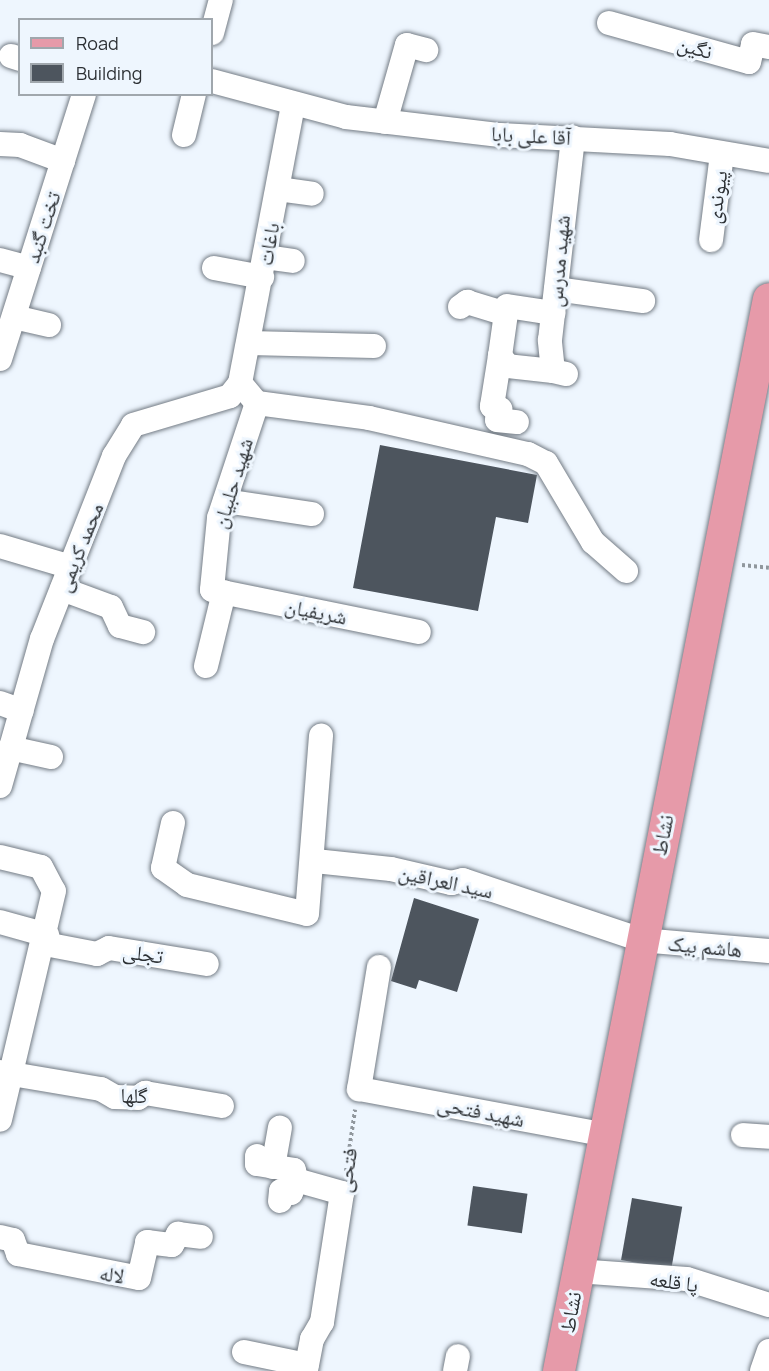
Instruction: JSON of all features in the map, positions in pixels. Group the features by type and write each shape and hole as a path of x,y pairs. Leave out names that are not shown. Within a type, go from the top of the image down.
{"main road":[{"name":"نشاط","path":"559,1371 602,1134 769,299"}],"street":[{"path":"213,29 221,0"},
{"name":"نگین","path":"609,23 749,62 753,44 769,47"},
{"path":"386,122 406,45 426,50"},
{"name":"آقا علی بابا","path":"213,81 293,104 386,122 500,135 573,137 722,153 769,161"},
{"name":"تخت گنبد","path":"0,358 83,96"},
{"path":"184,135 194,96"},
{"name":"باغات","path":"240,383 264,267 293,104"},
{"name":"شهید مدرس","path":"494,359 508,366 560,373 553,313 573,137"},
{"path":"0,144 63,161"},
{"name":"پیوندی","path":"711,240 722,153"},
{"path":"278,189 312,194"},
{"path":"0,260 29,268"},
{"path":"214,268 264,267 293,261"},
{"path":"556,289 643,301"},
{"path":"460,307 467,302 506,314"},
{"path":"517,422 497,420 500,409 492,406 494,359 508,306 553,313"},
{"path":"14,316 49,325"},
{"path":"249,343 374,346"},
{"path":"240,383 257,403 369,418 528,454 546,463 593,542 626,571"},
{"name":"محمد کریمی","path":"0,786 10,748 11,707 62,589 114,456 133,424 230,396 240,383"},
{"name":"شهید حلبیان","path":"206,666 218,591 213,547 225,501 257,403"},
{"path":"225,501 312,514"},
{"path":"0,546 71,567"},
{"path":"62,589 111,607 120,626 143,632"},
{"name":"شریفیان","path":"218,591 419,632"},
{"path":"173,823 163,868 187,885 307,914 315,861 321,736"},
{"path":"10,748 51,757"},
{"path":"0,857 41,867 50,877 54,891 46,940 5,1074 0,1120"},
{"name":"سید العراقین","path":"315,861 391,869 451,883 463,880 641,940"},
{"name":"تجلی","path":"0,922 46,940 97,954 109,948 207,964"},
{"name":"هاشم بیک","path":"641,940 769,951"},
{"path":"359,1089 379,967"},
{"name":"گلها","path":"5,1074 101,1089 115,1097 138,1098 145,1093 222,1106"},
{"name":"شهید فتحی","path":"359,1089 602,1134"},
{"path":"280,1128 265,1162 294,1170 296,1180 291,1193 281,1191 280,1201"},
{"path":"743,1135 769,1137"},
{"path":"296,1180 342,1193"},
{"name":"فتحی","path":"307,1368 322,1323 342,1193"},
{"name":"لاله","path":"0,1237 13,1240 18,1254 139,1278 147,1242 172,1245 178,1234 201,1237"},
{"name":"پا قلعه","path":"577,1271 687,1279 769,1305"},
{"path":"763,1371 769,1351"},
{"path":"244,1352 307,1368"}],"path":[{"name":"فتحی","path":"342,1193 359,1089"}],"building":[{"path":"380,445 537,475 528,523 496,517 478,611 353,588"},
{"path":"414,898 479,919 457,992 419,980 416,989 391,981"},
{"path":"473,1186 527,1194 522,1233 467,1226"},
{"path":"632,1198 682,1207 671,1269 621,1260"}]}
